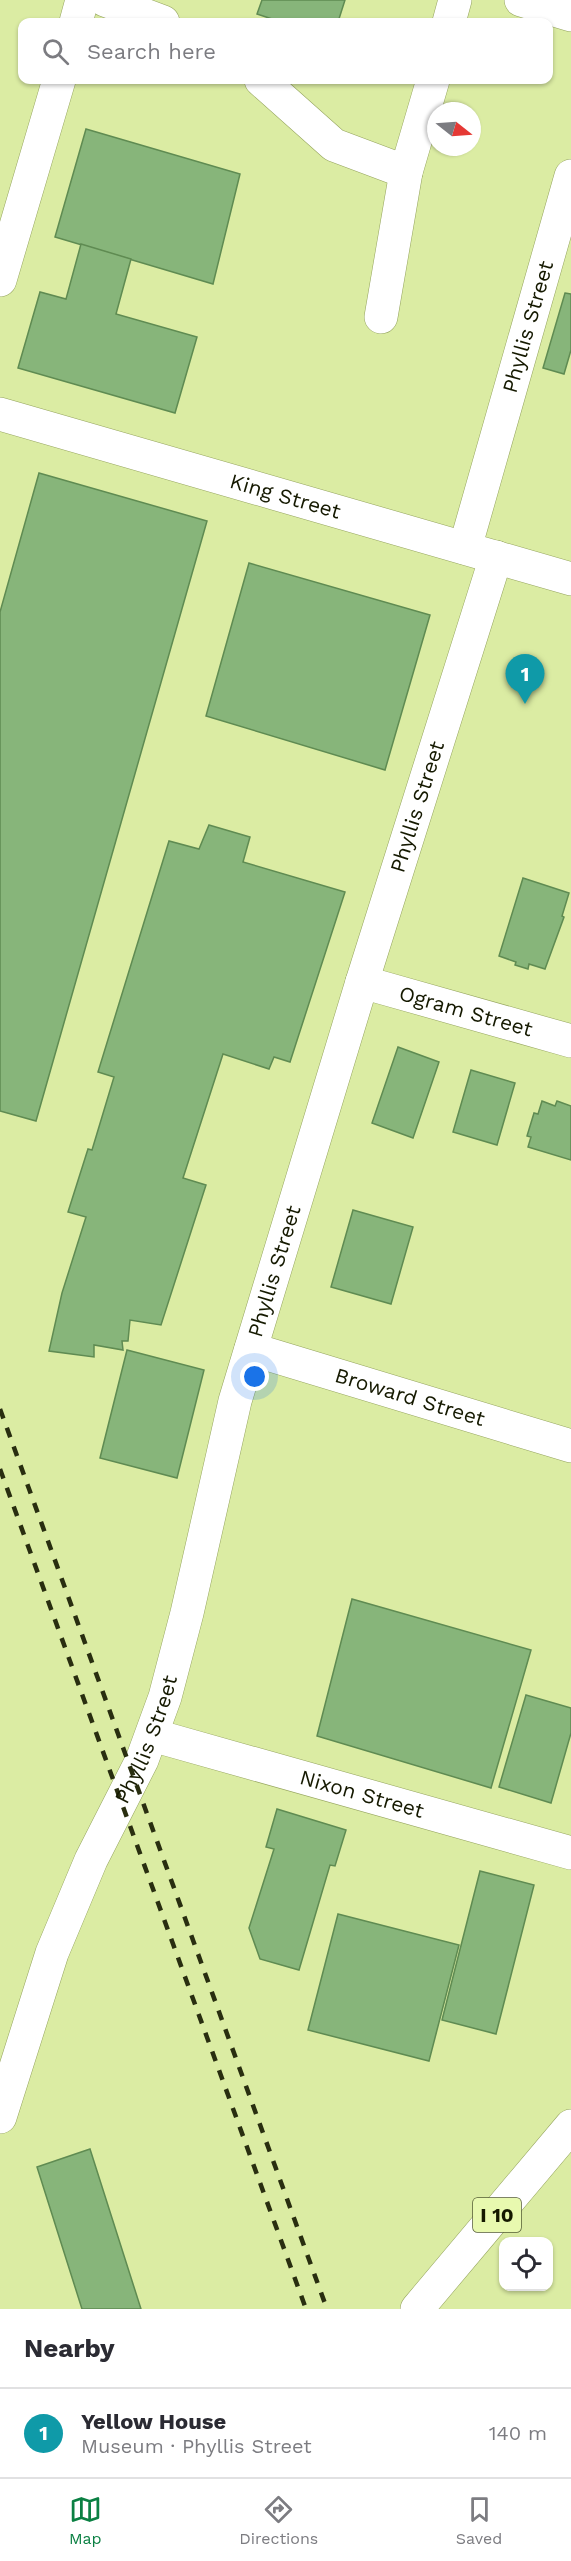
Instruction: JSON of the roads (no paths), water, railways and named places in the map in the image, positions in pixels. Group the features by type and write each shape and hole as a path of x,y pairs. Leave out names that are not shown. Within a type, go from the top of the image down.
{"main road":[{"path":"77,18 82,0"},
{"path":"105,0 152,18"},
{"path":"450,18 455,0"},
{"path":"521,0 571,15"},
{"path":"0,280 58,84"},
{"path":"265,84 334,145 406,172"},
{"path":"381,318 406,172 432,84"},
{"name":"Phyllis Street","path":"465,548 571,176"},
{"name":"King Street","path":"0,414 571,579"},
{"name":"Phyllis Street","path":"0,2117 52,1953 91,1860 152,1735 176,1661 235,1401 362,982 496,557"},
{"name":"Ogram Street","path":"362,982 571,1041"},
{"name":"Broward Street","path":"251,1349 571,1446"},
{"name":"Nixon Street","path":"152,1735 571,1852"},
{"name":"I 10","path":"420,2306 571,2126"}],"railway":[{"path":"0,1409 327,2309"},
{"path":"0,1469 306,2309"}],"place":[{"name":"Yellow House","path":"525,704"}]}
